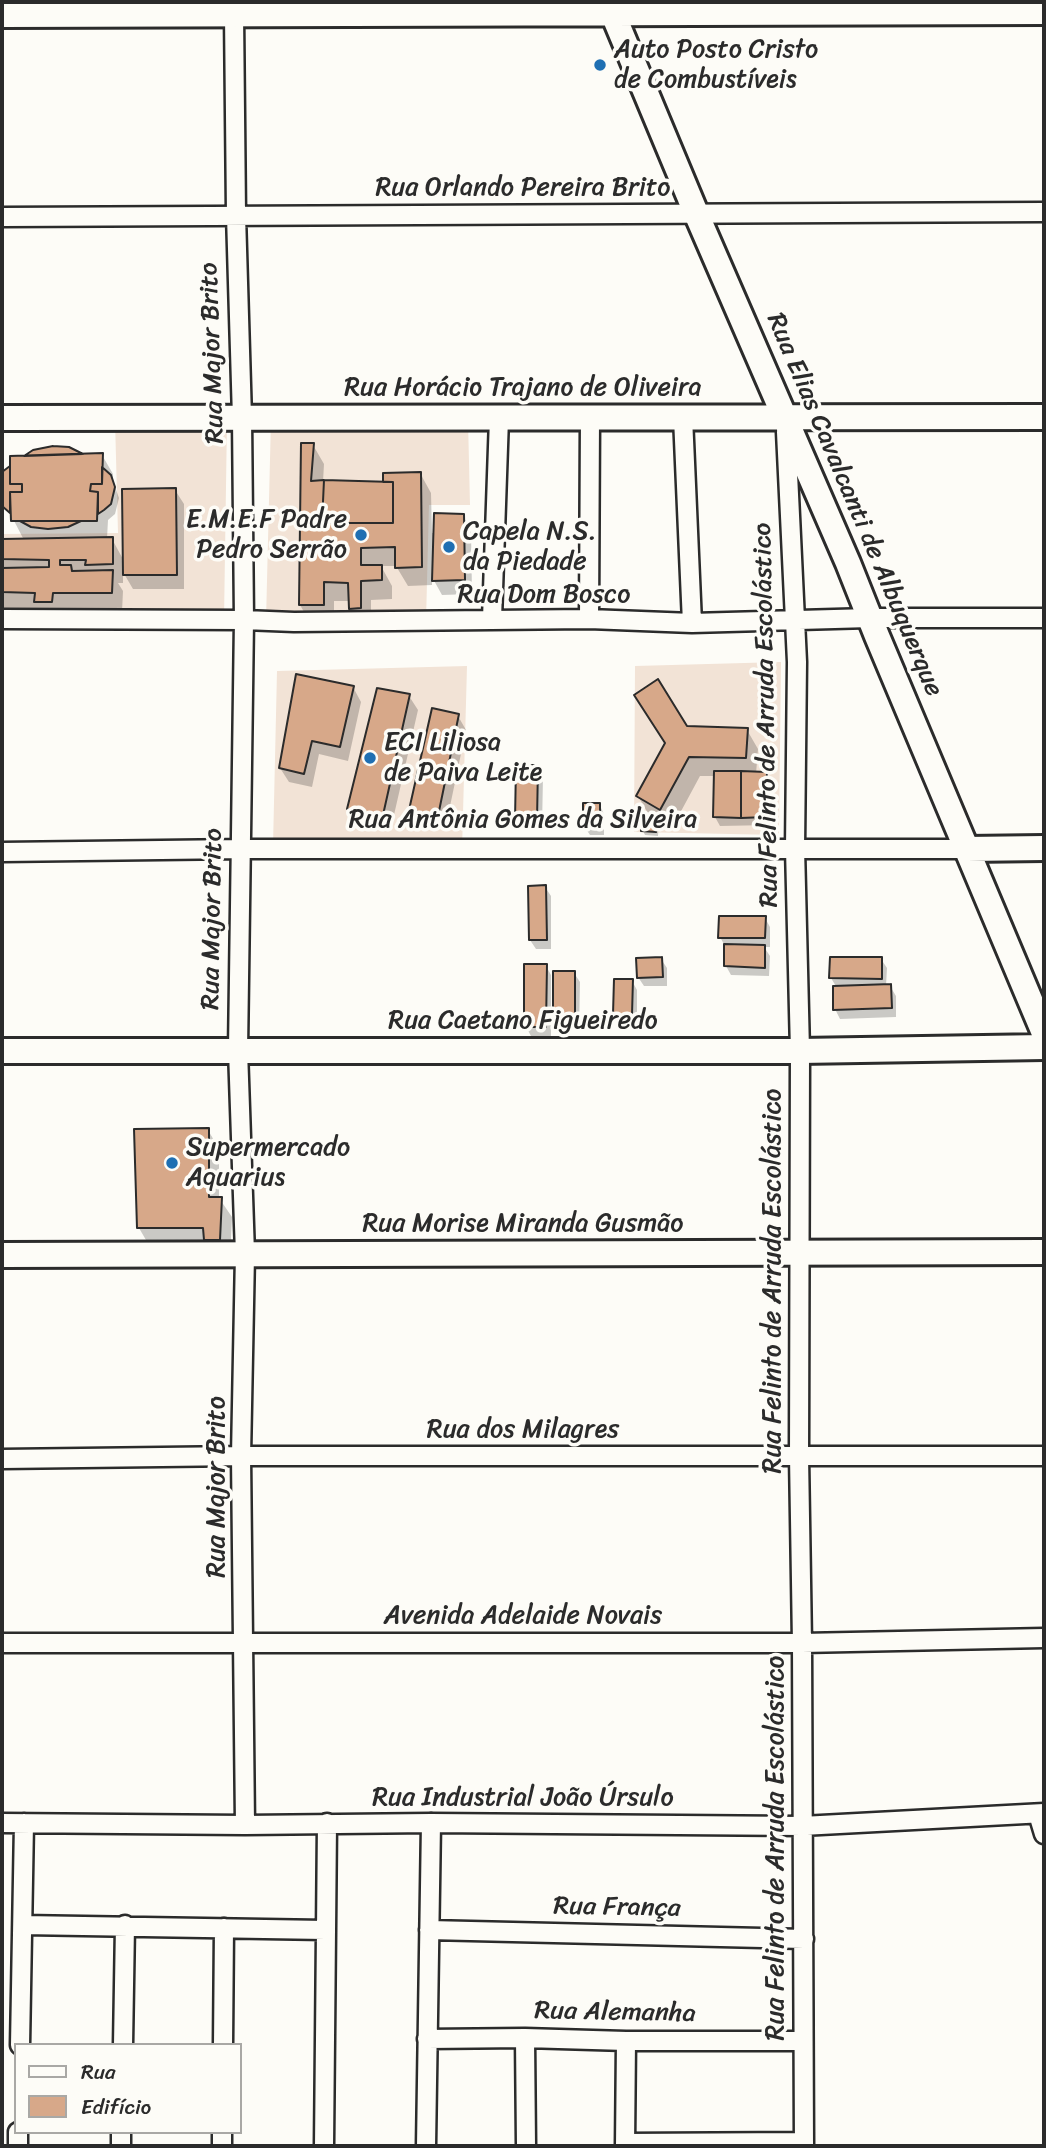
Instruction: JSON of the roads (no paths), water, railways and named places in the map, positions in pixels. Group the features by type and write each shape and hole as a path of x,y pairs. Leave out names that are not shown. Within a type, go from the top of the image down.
{"street":[{"path":"2,15 610,7 1044,12"},
{"name":"Rua Elias Cavalcanti de Albuquerque","path":"610,7 848,563 1044,1032"},
{"name":"Rua Major Brito","path":"234,14 244,620 237,1050 245,1254 241,1456 245,1825"},
{"name":"Rua Orlando Pereira Brito","path":"2,217 1044,212"},
{"path":"683,417 692,622"},
{"name":"Rua Felinto de Arruda Escolástico","path":"785,417 796,621 795,848 800,1051 799,1456 804,2144"},
{"name":"Rua Horácio Trajano de Oliveira","path":"2,418 1044,417"},
{"path":"492,619 499,418"},
{"path":"589,619 590,418"},
{"name":"Rua Dom Bosco","path":"2,619 294,622 589,619 692,622 1044,618"},
{"name":"Rua Antônia Gomes da Silveira","path":"2,852 1044,848"},
{"name":"Rua Caetano Figueiredo","path":"2,1051 800,1051 1044,1046"},
{"name":"Rua Morise Miranda Gusmão","path":"2,1255 1044,1252"},
{"name":"Rua dos Milagres","path":"2,1459 241,1456 1044,1456"},
{"name":"Avenida Adelaide Novais","path":"2,1643 802,1643 1044,1638"},
{"path":"1041,1814 1044,1834"},
{"name":"Rua Industrial João Úrsulo","path":"2,1823 802,1826 1041,1814"},
{"path":"20,2043 24,1823"},
{"path":"324,2146 327,1823"},
{"path":"426,2146 431,1823"},
{"path":"23,1925 324,1930"},
{"path":"123,2043 125,1926"},
{"path":"223,2043 224,1928"},
{"name":"Rua França","path":"429,1930 804,1939"},
{"path":"525,2038 526,2146"},
{"name":"Rua Alemanha","path":"427,2039 803,2041"},
{"path":"626,2041 625,2145 804,2144"}],"place":[{"name":"Auto Posto Cristo de Combustíveis","path":"600,65"},
{"name":"E.M.E.F Padre Pedro Serrão","path":"361,535"},
{"name":"Capela N.S. da Piedade","path":"449,547"},
{"name":"ECI Liliosa de Paiva Leite","path":"370,758"},
{"name":"Supermercado Aquarius","path":"172,1163"}]}
